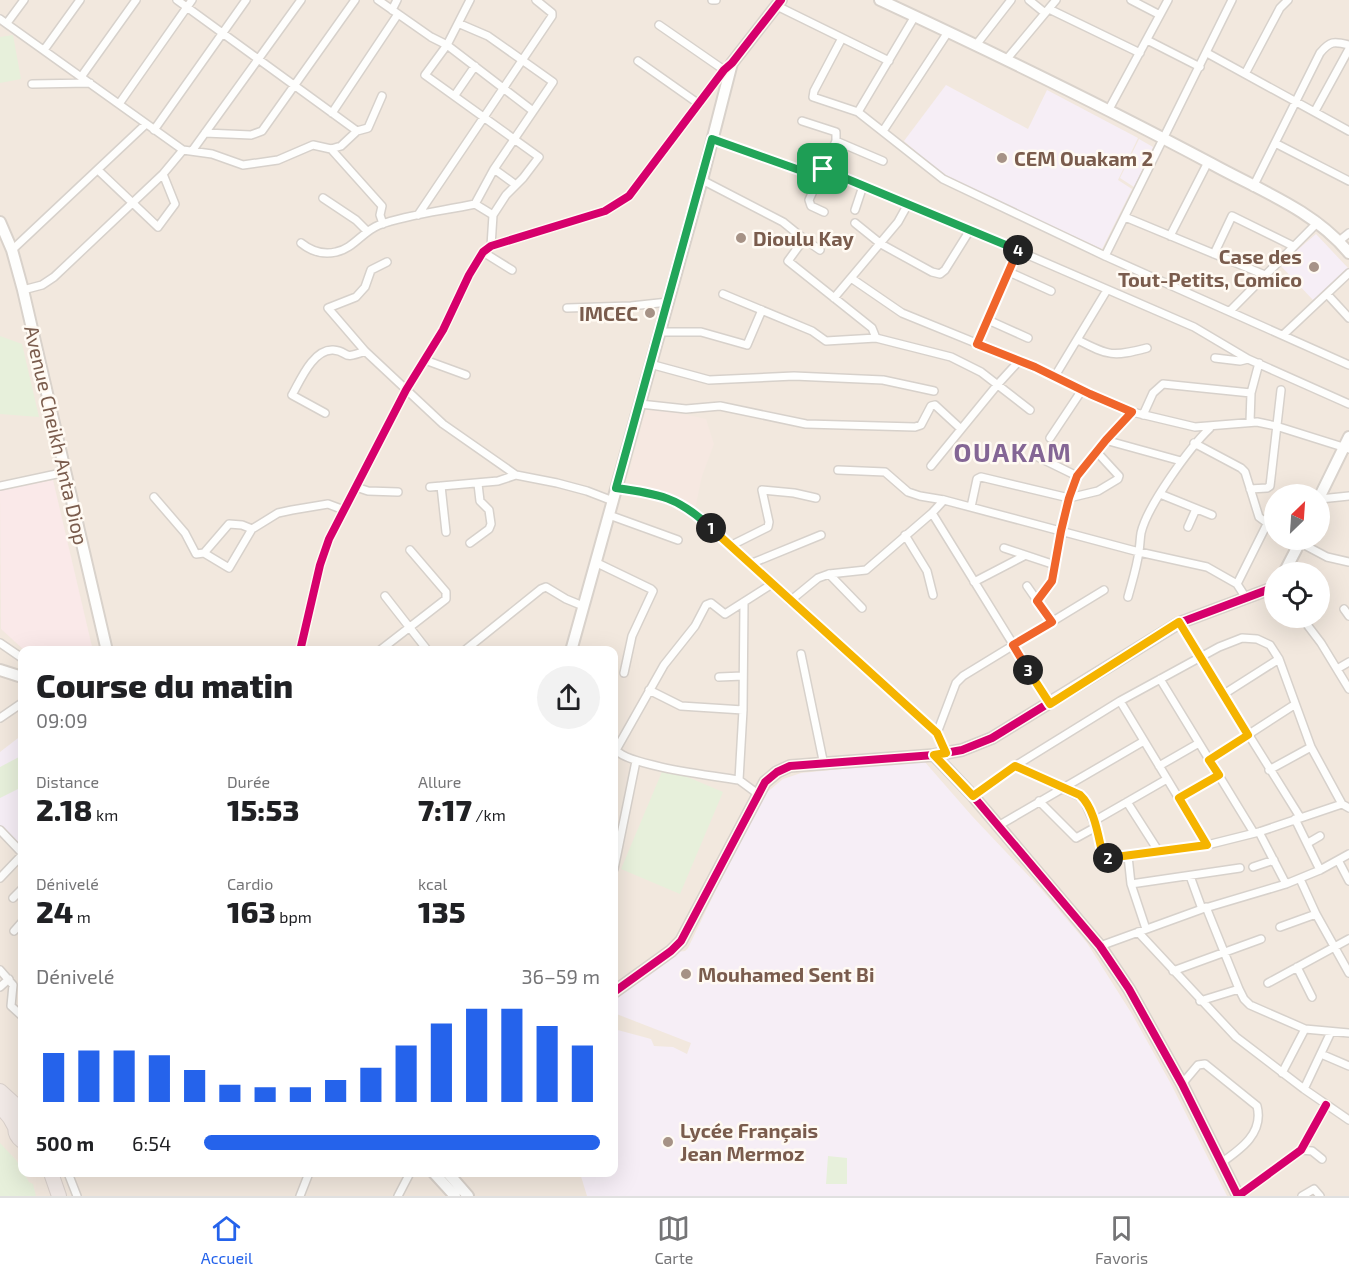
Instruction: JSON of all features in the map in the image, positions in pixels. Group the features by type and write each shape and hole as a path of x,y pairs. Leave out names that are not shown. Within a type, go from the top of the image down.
{"highway":[{"path":"0,1091 18,1107"},
{"path":"0,1106 18,1130"},
{"path":"44,1177 51,1196"},
{"path":"52,1177 59,1196"}],"street":[{"path":"24,0 3,21 183,150 212,153 243,165 278,160 313,145 331,149 341,146 357,131 368,128 382,96"},
{"path":"44,50 80,0"},
{"path":"81,77 136,0"},
{"path":"177,0 357,131"},
{"path":"119,104 192,0"},
{"path":"154,130 246,0"},
{"path":"192,151 301,0"},
{"path":"205,133 251,135 262,131 355,0"},
{"path":"378,0 431,37 447,45 533,111"},
{"path":"332,113 395,12 398,0"},
{"path":"470,0 460,24 425,75 539,157 506,195 493,215 491,246"},
{"path":"418,215 552,16 552,12 536,0"},
{"path":"976,45 1011,0"},
{"path":"1029,0 1047,11 1140,53"},
{"path":"1006,60 1056,0"},
{"path":"1131,0 1160,15"},
{"path":"1108,111 1168,0"},
{"path":"1105,256 1165,140 1232,0"},
{"path":"1245,74 1280,8 1288,0"},
{"path":"886,1 1208,162 1318,222 1349,253"},
{"path":"301,646 320,565 329,538 406,390 443,330 469,275 483,252 491,246 605,211 629,196 779,3 889,61"},
{"path":"858,112 915,16"},
{"path":"460,24 488,36 553,82 494,169 475,204"},
{"path":"659,25 728,66"},
{"path":"883,131 948,32"},
{"path":"842,38 813,97 858,112 943,179 1105,256 1349,365"},
{"path":"1147,40 1200,67"},
{"path":"1253,187 1320,53 1328,43 1335,41 1349,45"},
{"path":"1315,111 1345,64 1349,49"},
{"path":"1207,53 1349,131"},
{"path":"638,61 699,104"},
{"path":"455,95 475,66"},
{"path":"572,646 702,180 728,66"},
{"path":"32,84 90,83"},
{"path":"802,121 836,132 836,141 809,200 811,206 824,212"},
{"path":"12,250 146,124"},
{"path":"712,139 863,186 908,204 1194,327 1248,359 1349,404"},
{"path":"836,141 883,161"},
{"path":"1275,143 1349,181"},
{"path":"331,149 382,206 380,215 383,224"},
{"path":"23,290 49,282 163,174 183,150"},
{"path":"1170,236 1208,162"},
{"path":"494,169 516,185"},
{"path":"98,170 158,227 176,204 163,174"},
{"path":"702,180 783,222 820,250"},
{"path":"855,210 863,186"},
{"path":"323,198 356,220 367,231"},
{"path":"301,243 315,251 334,253 344,250 367,231 383,224 418,215 475,204 493,215"},
{"path":"834,298 881,244 908,204"},
{"path":"1214,254 1232,216 1293,246"},
{"path":"1125,217 1264,275"},
{"name":"Avenue Cheikh Anta Diop","path":"0,222 12,250 23,290 105,646"},
{"path":"1230,311 1318,222"},
{"path":"855,224 881,244 932,272 940,274 945,270 970,230"},
{"path":"1339,241 1349,233"},
{"path":"804,239 788,261 872,328 876,338"},
{"path":"977,344 1018,250"},
{"path":"483,252 512,270"},
{"path":"387,262 370,270 365,287 356,297 328,308 365,351 453,433 516,476 567,486 613,501"},
{"path":"1009,272 1051,291"},
{"path":"1283,335 1349,273"},
{"path":"852,278 902,313 1020,360 1132,412 1186,426 1210,428 1250,422 1276,426 1347,444 1327,484"},
{"path":"1055,376 1107,290"},
{"path":"723,294 812,331 826,341 876,338 951,357 981,372 1029,410"},
{"path":"1327,294 1349,318"},
{"path":"567,308 668,302"},
{"path":"660,332 701,332 747,345 762,310"},
{"path":"988,320 1028,338"},
{"path":"1078,340 1106,355 1129,353 1147,348"},
{"path":"325,413 292,395 306,370 320,354 329,350 338,351 345,356 365,351"},
{"path":"1215,358 1240,361 1248,359"},
{"path":"425,360 466,375"},
{"path":"931,466 1020,360"},
{"path":"1250,422 1251,393 1258,363"},
{"path":"650,364 709,380 794,376 872,380 934,391"},
{"path":"1143,415 1153,393 1163,384 1251,393"},
{"path":"1050,438 1082,390"},
{"path":"1250,489 1267,489 1270,486 1281,390"},
{"path":"640,404 686,409 720,406 806,424 915,427 921,425 931,406 935,405 961,429"},
{"path":"1037,601 1050,586 1069,498 1077,476 1096,451 1132,412"},
{"path":"1128,597 1145,521 1181,461 1194,443 1210,428"},
{"path":"1106,440 1181,461"},
{"path":"1194,443 1245,472 1258,517 1264,522"},
{"path":"971,507 977,479 981,477 1069,498 1098,491 1118,479 1119,474 1096,451"},
{"path":"1036,456 1077,476"},
{"path":"838,470 885,472 908,492 920,496 944,500 1139,552 1207,567 1237,584 1246,598"},
{"path":"0,486 66,472"},
{"path":"430,487 498,482 516,476"},
{"path":"470,543 489,529 491,524 489,510 480,501 478,484"},
{"path":"441,486 446,532"},
{"path":"356,487 368,491 398,492"},
{"path":"616,488 658,494 682,504 699,517 937,733 946,753"},
{"path":"730,546 768,527 762,490 816,498"},
{"path":"1160,494 1212,515"},
{"path":"1330,497 1349,496"},
{"path":"154,497 185,533 196,554 204,553 229,568 252,529 278,513 328,504 344,510"},
{"path":"790,601 818,578 829,574 866,570 933,513 944,500"},
{"path":"1188,527 1196,509"},
{"path":"933,513 1050,704"},
{"path":"609,515 678,540"},
{"path":"204,553 229,524 252,529"},
{"path":"1237,584 1264,530"},
{"path":"750,564 821,535"},
{"path":"905,535 927,571 933,595"},
{"path":"1004,548 1055,565"},
{"path":"385,646 447,596 410,550"},
{"path":"1314,550 1327,557 1349,562"},
{"path":"974,582 1019,560 1024,555"},
{"path":"595,562 653,591 632,636 624,673"},
{"path":"829,574 862,608"},
{"path":"618,746 649,690 676,648 695,626 708,603 725,614 772,584"},
{"path":"1027,586 1052,622"},
{"path":"470,646 546,587 583,606"},
{"path":"937,733 956,683 963,676 1104,590"},
{"path":"618,989 671,951 681,941 758,794 765,782 777,772 790,766 934,755 962,750 992,738 1050,704 1179,622 1264,591"},
{"path":"385,596 424,646"},
{"path":"739,780 743,710 744,602"},
{"path":"1344,609 1349,616"},
{"path":"1179,622 1298,818 1320,870"},
{"path":"1310,628 1322,643 1349,688"},
{"path":"973,796 1015,766 1120,701 1219,646 1242,638 1257,639 1270,645 1279,659 1311,747 1342,804 1349,808"},
{"path":"0,643 18,655"},
{"path":"801,654 824,765"},
{"path":"1224,694 1279,659"},
{"path":"1337,669 1349,662"},
{"path":"0,670 18,676"},
{"path":"719,677 743,676"},
{"path":"1160,679 1209,760 1257,832 1286,884"},
{"path":"649,690 681,706 743,710"},
{"path":"1120,701 1207,845"},
{"path":"1209,760 1294,705"},
{"path":"0,718 18,706"},
{"path":"998,826 1144,741"},
{"path":"1159,766 1199,743"},
{"path":"1269,770 1311,747"},
{"path":"618,752 636,761 739,780 758,794"},
{"path":"934,755 973,796 1100,946 1128,989 1182,1084 1238,1196 1301,1150 1326,1105"},
{"path":"618,849 636,761"},
{"path":"1015,766 1080,795 1095,824 1103,856 1107,858 1207,845 1257,832 1342,804"},
{"path":"1179,798 1219,775"},
{"path":"1039,801 1076,838 1127,802 1167,779"},
{"path":"1127,802 1159,852"},
{"path":"0,830 18,850"},
{"path":"1308,843 1320,836"},
{"path":"1100,946 1204,908 1300,879 1349,854"},
{"path":"1128,856 1131,884 1146,929"},
{"path":"0,878 18,858"},
{"path":"1252,867 1274,860"},
{"path":"1338,860 1349,881"},
{"path":"1131,884 1240,868"},
{"path":"1190,876 1244,999 1250,1005 1305,1029 1349,1033"},
{"path":"1300,879 1316,914 1349,973"},
{"path":"13,898 18,893"},
{"path":"1280,927 1316,914"},
{"path":"14,931 18,926"},
{"path":"1138,932 1236,1037 1349,1120"},
{"path":"1173,971 1261,939"},
{"path":"1268,983 1349,939"},
{"path":"1297,966 1312,997"},
{"path":"0,970 9,979 14,990 11,1006 18,1012"},
{"path":"0,987 9,979"},
{"path":"1200,1001 1239,988"},
{"path":"1282,1073 1305,1029"},
{"path":"1304,1089 1330,1032"},
{"path":"1321,1054 1349,1066"},
{"path":"1182,1084 1198,1065 1205,1064 1257,1106 1258,1125 1244,1146 1221,1163"},
{"path":"1301,1150 1312,1151 1322,1159"},
{"path":"70,1177 77,1196"},
{"path":"300,1196 307,1177"},
{"path":"399,1196 408,1177"},
{"path":"438,1177 455,1196"},
{"path":"451,1177 468,1196"},
{"path":"1302,1196 1314,1189 1320,1196"}],"shaded area":[{"path":"0,0 1349,0 1349,1196 0,1196"},
{"name":"CEM Ouakam 2","path":"946,85 1028,129 1047,90 1138,138 1118,180 1132,189 1102,249 944,176 904,141"},
{"path":"1139,139 1153,147 1134,187 1120,178"},
{"name":"Case des Tout-Petits, Comico","path":"1316,234 1348,268 1313,300 1280,265"},
{"path":"647,406 706,419 714,444 702,476 695,509 627,480"},
{"path":"53,480 92,646 20,646 1,629 0,490"},
{"path":"18,738 18,849 0,830 0,752"},
{"path":"924,761 1087,943 1132,1014 1171,1084 1227,1196 587,1196 581,1177 618,1177 618,1030 651,1039 654,1046 673,1047 687,1054 691,1043 618,1015 618,993 677,952 688,948 766,793 783,779 801,773"}],"green space":[{"path":"13,35 21,79 0,83 0,37"},
{"path":"0,336 22,344 39,417 0,414"},
{"path":"18,758 18,789 0,798 0,767"},
{"path":"664,767 723,792 680,894 621,869"},
{"path":"0,1143 18,1163 18,1177 26,1177 33,1184 36,1196 0,1196"},
{"path":"828,1156 847,1158 847,1184 826,1184"}],"cycle path":[{"path":"301,646 320,565 329,539 406,390 443,330 469,275 483,252 491,246 605,211 629,196 724,70 781,0"},
{"path":"618,989 671,951 681,941 765,782 777,772 790,766 934,755 962,750 992,738 1179,623 1264,591"},
{"path":"934,755 973,796 1100,946 1129,989 1182,1084 1238,1196 1301,1150 1326,1105"}],"place":[{"name":"CEM Ouakam 2","path":"1002,158"},
{"name":"Dioulu Kay","path":"741,238"},
{"name":"Case des Tout-Petits, Comico","path":"1314,267"},
{"name":"IMCEC","path":"650,313"},
{"name":"Mouhamed Sent Bi","path":"686,974"},
{"name":"Lycée Français Jean Mermoz","path":"668,1142"}],"district":[{"name":"OUAKAM","path":"1013,451"}],"route":[{"path":"712,139 819,177 823,169 1018,250 977,344 1035,367 1132,412 1096,451 1077,476 1061,531 1052,581 1037,601 1052,622 1013,645 1050,704 1179,622 1248,735 1209,760 1219,775 1179,798 1207,845 1105,858 1094,821 1083,798 1015,766 973,796 934,755 946,753 937,733 699,517 682,504 658,494 616,488 712,139"}]}
